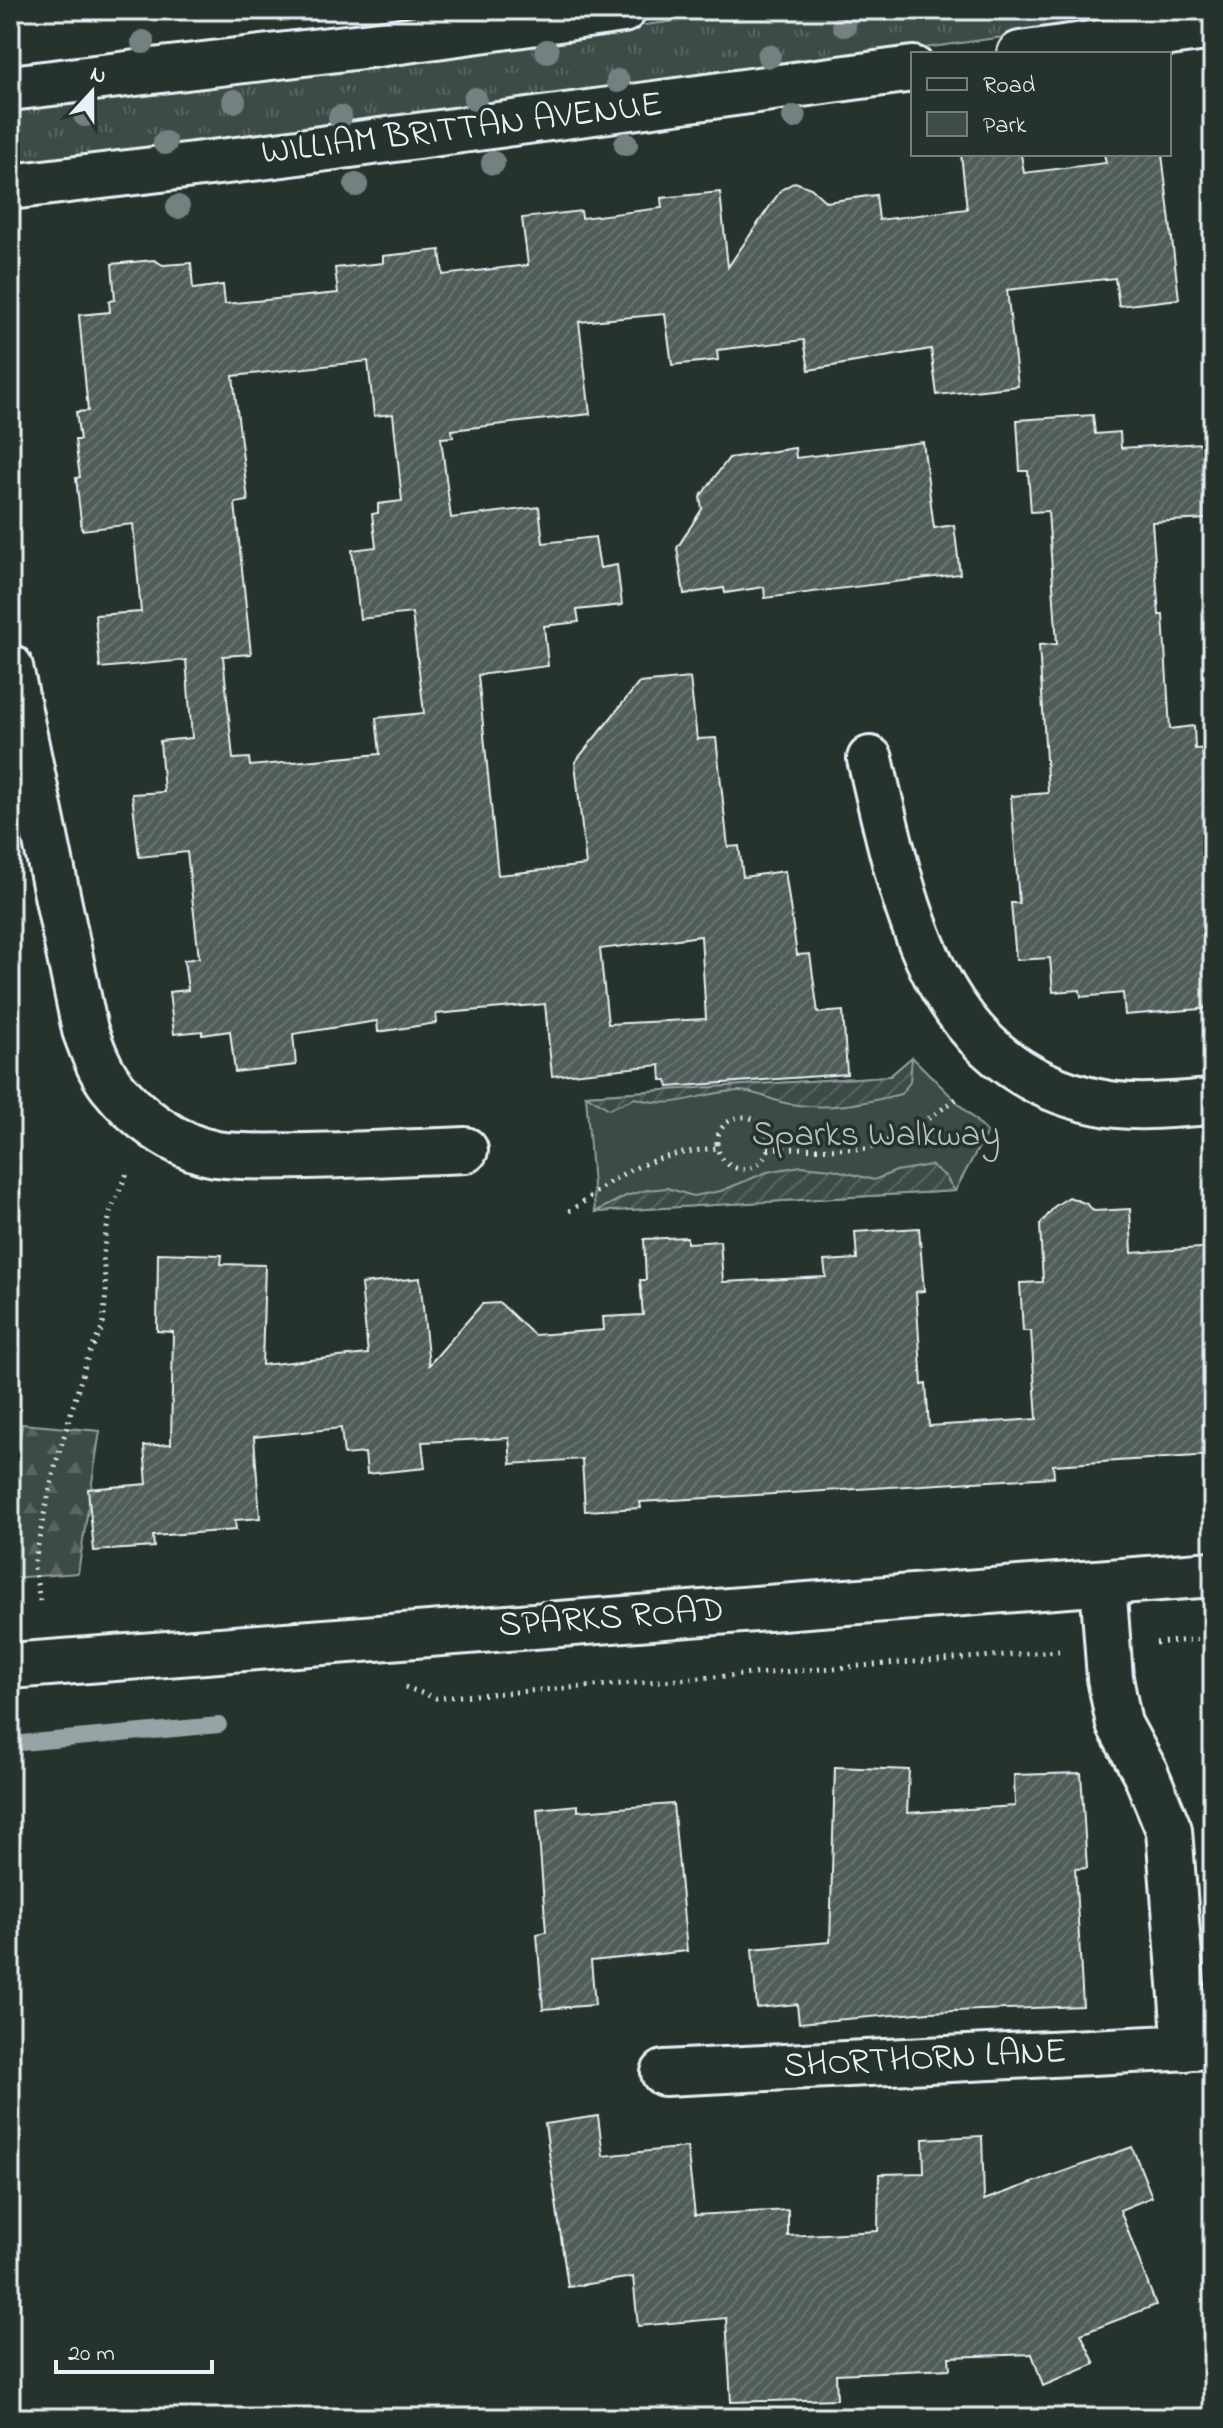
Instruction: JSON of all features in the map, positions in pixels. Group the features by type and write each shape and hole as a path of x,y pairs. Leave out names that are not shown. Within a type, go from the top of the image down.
{"street":[{"path":"10,88 371,45 623,10"},
{"path":"1034,52 1213,27"},
{"name":"WILLIAM BRITTAN AVENUE","path":"10,187 277,155 911,69"},
{"path":"10,667 85,1030 94,1056 129,1106 168,1135 214,1153 250,1156 343,1155 465,1150"},
{"path":"870,759 900,886 945,995 967,1026 998,1056 1035,1080 1070,1094 1111,1104 1152,1106 1213,1102"},
{"name":"SPARKS ROAD","path":"10,1666 1213,1574"},
{"name":"SHORTHORN LANE","path":"664,2073 1199,2047 1169,1830 1145,1772 1119,1724 1110,1678 1103,1583"}],"path":[{"path":"768,1148 867,1149 908,1133 959,1097"},
{"path":"747,1118 761,1125 766,1132 768,1148 759,1163 743,1170 726,1163 717,1148 719,1132 731,1120 747,1118"},
{"path":"569,1211 643,1162 685,1151 717,1148"},
{"path":"40,1601 34,1566 43,1519 88,1356 103,1327 106,1232 111,1210 128,1171"},
{"path":"1147,1645 1213,1638"},
{"path":"436,1698 1068,1651"}],"green space":[{"path":"761,10 1197,10 645,87 10,168 10,107"},
{"name":"Sparks Walkway","path":"912,1057 987,1132 955,1191 595,1212 586,1095 890,1076"},
{"path":"912,1057 910,1082 901,1094 844,1105 800,1105 738,1091 664,1103 635,1098 609,1109 586,1095 890,1076"},
{"path":"931,1165 945,1176 955,1191 595,1212 626,1196 647,1190 667,1188 693,1196 721,1191 767,1172 801,1166 832,1169 874,1180 896,1171"},
{"path":"22,1424 100,1431 78,1573 10,1578 10,1512"}],"building":[{"path":"961,156 1021,156 1024,173 1106,163 1104,156 1162,156 1179,299 1119,306 1115,278 1007,290 1018,386 937,395 931,349 809,370 804,340 717,350 718,360 672,365 665,314 579,322 590,414 452,430 453,437 441,438 451,518 539,507 543,543 595,537 600,568 617,565 622,605 577,610 579,622 544,626 548,666 478,675 498,875 586,865 575,762 639,683 690,678 697,739 716,738 728,847 739,846 743,877 785,871 797,955 810,954 818,1013 843,1011 847,1074 668,1087 667,1080 661,1080 660,1065 552,1076 545,1004 436,1014 437,1023 378,1032 377,1021 293,1034 296,1065 235,1072 230,1031 202,1035 202,1031 174,1034 169,992 188,990 184,960 199,958 187,852 139,857 132,794 164,792 160,741 192,738 186,660 100,668 95,615 141,612 133,524 82,530 76,478 80,477 75,440 80,440 76,412 88,411 79,315 110,312 109,301 115,300 112,264 154,260 163,265 191,263 193,289 223,285 225,304 338,293 335,268 383,263 383,256 440,250 443,275 528,265 522,218 581,211 582,218 662,208 661,198 720,192 728,267 781,190 795,182 811,188 826,202 876,195 879,220 967,209","holes":["368,361 374,416 393,414 402,501 378,504 378,513 372,514 376,547 352,550 360,619 412,613 424,713 376,718 380,754 250,766 249,758 233,759 223,656 251,654 235,503 248,501 233,376","701,936 706,1019 608,1024 600,949"]},
{"path":"1093,415 1095,434 1120,432 1121,448 1202,443 1207,519 1152,522 1159,615 1163,615 1170,729 1194,726 1195,749 1213,748 1213,1008 1125,1015 1123,993 1081,997 1080,990 1053,992 1050,958 1016,960 1011,903 1019,903 1011,796 1048,793 1039,645 1057,644 1048,511 1031,512 1028,471 1020,471 1017,420"},
{"path":"923,442 934,528 954,525 960,574 765,598 764,587 725,593 724,588 684,594 677,548 702,509 700,497 729,458 795,448 796,458"},
{"path":"1069,1197 1087,1204 1094,1211 1130,1209 1132,1253 1213,1247 1213,1455 1053,1465 1054,1477 640,1502 641,1508 585,1511 582,1459 511,1464 509,1438 422,1442 425,1468 367,1474 365,1453 344,1455 341,1428 254,1437 260,1518 235,1520 236,1530 153,1536 154,1547 94,1551 88,1489 147,1484 144,1446 171,1444 173,1332 157,1331 158,1253 222,1255 221,1264 265,1265 262,1365 368,1354 361,1284 420,1278 429,1365 482,1304 500,1303 534,1335 604,1330 603,1317 643,1315 640,1280 646,1280 644,1239 687,1237 687,1243 720,1241 723,1282 826,1277 824,1261 857,1259 855,1232 919,1228 924,1291 916,1292 922,1385 926,1384 929,1426 1037,1419 1031,1331 1023,1331 1020,1283 1043,1282 1040,1225 1055,1206"},
{"path":"835,1767 909,1770 907,1813 1015,1806 1014,1775 1081,1773 1087,1868 1075,1869 1083,2006 929,2012 799,2023 797,2004 757,2008 752,1949 830,1942"},
{"path":"673,1804 687,1951 591,1961 595,2005 543,2009 537,1934 546,1932 537,1809 578,1805 578,1811"},
{"path":"598,2116 603,2156 687,2147 695,2215 788,2210 788,2236 878,2231 879,2174 924,2173 923,2139 982,2136 984,2200 1132,2147 1152,2197 1120,2210 1156,2305 1081,2334 1095,2364 1043,2386 1032,2354 949,2357 950,2369 836,2374 837,2399 731,2402 726,2318 638,2326 633,2277 568,2287 545,2124"}],"waterway":[{"path":"10,1744 219,1725"}]}
